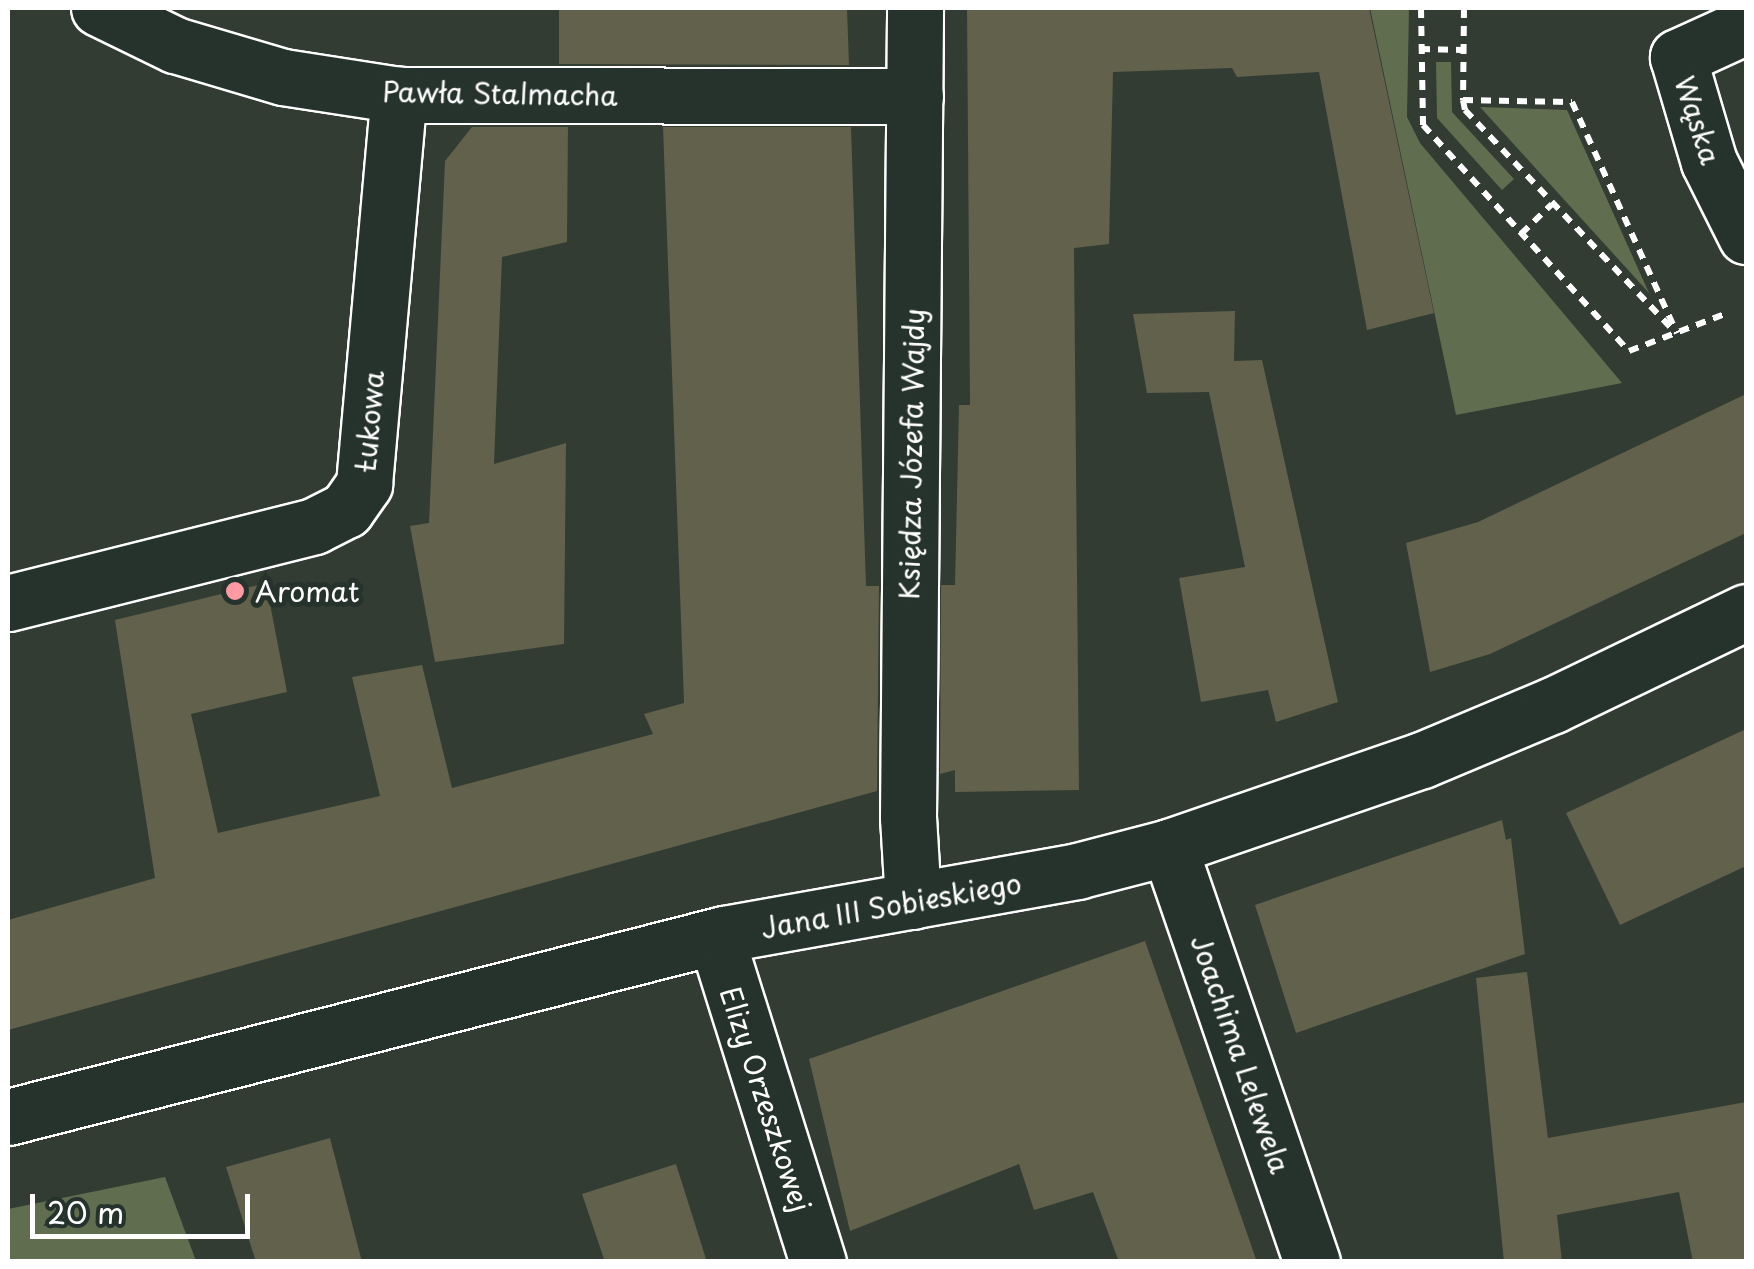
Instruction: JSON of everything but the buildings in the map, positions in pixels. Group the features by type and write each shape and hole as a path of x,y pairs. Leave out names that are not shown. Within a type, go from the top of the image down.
{"street":[{"name":"Pawła Stalmacha","path":"99,8 175,45 283,78 399,96 915,96"},
{"name":"Księdza Józefa Wajdy","path":"913,901 908,817 915,8"},
{"name":"Wąska","path":"1746,26 1678,57 1693,120 1746,236"},
{"name":"Łukowa","path":"8,603 314,526 346,510 364,484 399,96"},
{"name":"Jana III Sobieskiego","path":"8,1117 716,937 913,901 1169,847 1422,760 1553,705 1746,612"},
{"name":"Joachima Lelewela","path":"1169,847 1312,1262"},
{"name":"Elizy Orzeszkowej","path":"716,937 818,1262"}],"path":[{"path":"1421,8 1423,124 1629,351 1725,314"},
{"path":"1464,8 1465,110 1677,333"},
{"path":"1420,49 1463,50"},
{"path":"1463,100 1572,102 1677,333"},
{"path":"1521,234 1552,204"}],"green space":[{"path":"1370,8 1409,8 1407,117 1420,143 1622,383 1456,415"},
{"path":"1436,62 1451,62 1452,112 1514,179 1502,190 1437,118"},
{"path":"1480,107 1567,110 1649,293"},
{"path":"165,1177 196,1261 8,1261 8,1209"}],"place":[{"name":"Aromat","path":"235,591"}]}
